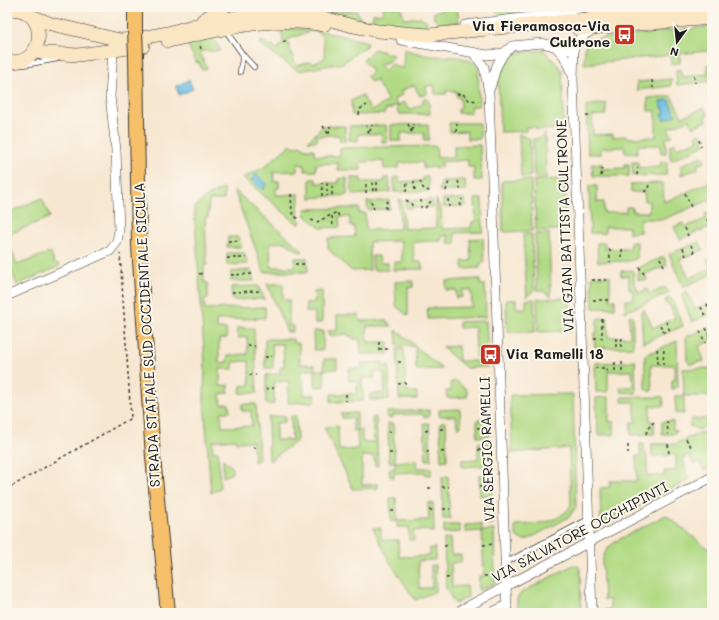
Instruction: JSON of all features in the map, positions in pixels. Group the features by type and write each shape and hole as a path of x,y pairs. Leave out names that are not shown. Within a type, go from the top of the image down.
{"main road":[{"name":"STRADA STATALE SUD OCCIDENTALE SICULA","path":"135,7 140,254 153,457 168,613"},
{"path":"196,25 224,7"},
{"path":"33,52 78,55 114,51 252,23 291,20 311,13 353,26 412,35 451,34 563,17 703,7"},
{"path":"18,10 50,24 120,40 168,33 252,11 311,13 401,40 448,40 712,18"},
{"path":"7,61 22,60 33,52 37,46 39,32 37,26 18,10"},
{"path":"187,37 211,26 247,19 252,11"}],"street":[{"path":"433,29 563,17 584,7"},
{"path":"489,93 493,75 504,53 512,46 547,43 569,50 574,47 580,38 595,28"},
{"path":"401,40 487,55 504,53"},
{"path":"556,47 568,62 573,79"},
{"path":"573,79 574,47"},
{"path":"7,296 110,251 117,242 119,230 116,150 110,96 114,51"},
{"path":"474,52 484,67 489,93"},
{"name":"VIA GIAN BATTISTA CULTRONE","path":"573,79 592,613"},
{"name":"VIA SERGIO RAMELLI","path":"489,93 507,609"},
{"name":"VIA SALVATORE OCCHIPINTI","path":"461,610 506,588 712,477"},
{"path":"491,613 507,609"}],"lane":[{"path":"225,29 243,55 254,67"},
{"path":"7,67 78,55"},
{"path":"240,72 243,55"},
{"path":"505,563 589,519"}],"path":[{"path":"694,76 695,83"},
{"path":"652,80 653,88"},
{"path":"457,94 463,94 468,100 479,102"},
{"path":"359,115 360,109 367,105"},
{"path":"586,116 592,116"},
{"path":"456,132 457,123"},
{"path":"408,124 412,133 413,124"},
{"path":"366,125 369,134 372,125"},
{"path":"323,126 329,135 330,126"},
{"path":"699,140 701,147"},
{"path":"637,176 638,168"},
{"path":"601,176 602,169"},
{"path":"458,180 461,191"},
{"path":"414,181 415,191"},
{"path":"420,181 423,188 429,191"},
{"path":"446,191 449,181"},
{"path":"366,182 366,193"},
{"path":"372,182 373,192"},
{"path":"377,182 377,192"},
{"path":"406,192 407,182"},
{"path":"322,183 322,196"},
{"path":"327,183 327,196"},
{"path":"332,183 332,195"},
{"path":"644,192 648,189 649,184"},
{"path":"684,193 692,207"},
{"path":"292,194 292,213 298,218"},
{"path":"448,199 449,207"},
{"path":"460,206 462,199"},
{"path":"386,209 386,203 389,200"},
{"path":"406,200 411,203 413,208"},
{"path":"421,200 421,208"},
{"path":"425,208 432,200"},
{"path":"371,201 374,210"},
{"path":"311,220 317,222 327,216 332,216 337,212 339,217"},
{"path":"332,216 333,227"},
{"path":"707,219 710,227"},
{"path":"685,228 688,236"},
{"path":"228,241 240,241"},
{"path":"7,489 131,418 120,256 117,242"},
{"path":"691,245 694,253"},
{"path":"683,248 686,256"},
{"path":"610,249 610,262"},
{"path":"622,249 622,261"},
{"path":"227,258 246,258"},
{"path":"660,258 664,266"},
{"path":"295,264 308,264"},
{"path":"639,267 644,274"},
{"path":"198,274 204,273"},
{"path":"231,275 252,274"},
{"path":"592,280 610,280"},
{"path":"232,292 260,291"},
{"path":"593,300 610,300"},
{"path":"707,304 712,313"},
{"path":"701,307 705,316"},
{"path":"594,338 602,338 602,318"},
{"path":"666,322 670,331"},
{"path":"660,325 664,334"},
{"path":"706,328 711,340"},
{"path":"700,331 705,343"},
{"path":"616,337 616,348"},
{"path":"621,347 622,337"},
{"path":"379,342 379,354"},
{"path":"248,346 255,346"},
{"path":"663,365 664,347"},
{"path":"379,349 388,349"},
{"path":"658,349 658,365"},
{"path":"265,357 272,357"},
{"path":"398,362 404,362"},
{"path":"615,362 615,371"},
{"path":"622,362 622,371"},
{"path":"595,368 602,368 608,371"},
{"path":"249,375 256,375"},
{"path":"398,384 406,383"},
{"path":"266,389 274,388"},
{"path":"346,394 346,401"},
{"path":"667,421 668,434"},
{"path":"646,434 649,426 654,422"},
{"path":"477,428 490,428"},
{"path":"440,429 446,429"},
{"path":"425,431 429,430"},
{"path":"388,432 393,432"},
{"path":"686,439 692,448"},
{"path":"628,444 628,453"},
{"path":"668,444 669,455"},
{"path":"253,448 258,448"},
{"path":"478,450 491,450"},
{"path":"441,452 447,451"},
{"path":"389,453 394,454"},
{"path":"479,487 492,486"},
{"path":"442,487 448,487"},
{"path":"484,507 493,507"},
{"path":"443,509 450,509"},
{"path":"391,511 396,511"},
{"path":"483,545 494,544"},
{"path":"444,546 450,545"},
{"path":"484,576 495,575"},
{"path":"446,578 451,577"}],"green space":[{"path":"383,7 401,7 404,19 420,17 427,21 426,26 394,28 372,26 325,11 357,11 361,20 373,19 373,14 383,13"},
{"path":"447,7 457,7 459,22 439,24 434,19 434,12 447,9"},
{"path":"495,7 516,7 516,14 500,16 496,12"},
{"path":"712,26 712,50 680,54 680,63 672,64 670,55 584,64 585,46 594,39"},
{"path":"281,27 321,31 368,42 366,46 343,63 298,71 260,45 261,41 278,49 283,42","holes":["310,31 316,31 323,37 325,58 313,64 310,62 296,66 287,40"]},
{"path":"214,37 220,51 199,51 207,68 202,70 199,63 196,62 187,43"},
{"path":"374,49 393,55 388,62 380,64 384,71 392,63 396,67 403,68 404,49 429,56 451,56 472,62 478,66 479,106 472,106 470,113 458,113 458,109 461,108 460,97 457,97 456,91 446,91 446,94 435,94 434,85 426,86 427,94 420,96 414,85 401,91 402,95 394,99 397,106 392,106 392,109 386,109 384,114 352,115 351,101 362,95 371,111 388,101 376,80 371,82 367,76 372,71 363,60"},
{"path":"544,50 562,70 564,129 536,130 536,127 526,127 526,131 500,132 498,76 515,53"},
{"path":"707,65 712,65 712,81 677,85 676,70 681,69 682,77 708,74"},
{"path":"671,79 671,86 637,90 637,82"},
{"path":"671,96 682,117 704,108 708,115 705,117 707,121 693,127 689,120 668,128 672,136 666,138 666,153 661,153 661,145 638,145 637,153 625,153 624,147 601,148 601,154 588,154 586,106 606,103 606,115 592,116 593,135 613,134 613,137 626,136 627,138 656,137 656,111 648,111 648,98"},
{"path":"426,98 429,102 430,114 398,114 397,106 404,102 410,110 424,103 422,100"},
{"path":"449,123 480,123 480,139 467,139 467,131 450,132"},
{"path":"428,124 429,140 424,140 424,133 401,133 401,141 391,141 391,125"},
{"path":"386,125 387,143 382,142 381,134 358,134 358,141 349,140 350,126"},
{"path":"323,126 345,126 345,141 340,141 339,135 317,136 317,141 308,141"},
{"path":"545,133 546,177 534,177 533,139 540,138"},
{"path":"700,133 705,145 672,160 670,158 670,145 675,143 677,148 698,140 696,135"},
{"path":"519,134 530,139 531,176 521,177"},
{"path":"291,144 294,147 300,145 306,149 314,149 315,156 340,156 340,148 436,146 437,158 454,157 454,146 480,145 482,180 474,180 474,167 468,167 468,160 441,162 442,167 423,168 423,162 399,163 399,168 384,169 383,161 360,162 361,170 338,170 338,163 316,164 316,171 305,171 304,165 297,164 297,171 274,172 274,182 279,181 279,188 276,189 276,195 299,194 298,218 301,221 299,225 243,178 264,167"},
{"path":"702,156 705,162 697,165 698,169 681,175 681,165"},
{"path":"661,161 667,162 666,175 633,176 632,162 638,162 638,168 661,167"},
{"path":"592,164 602,164 602,169 625,168 625,164 629,164 629,176 593,176"},
{"path":"399,177 399,182 423,181 423,177 428,177 429,191 394,192 394,178"},
{"path":"347,178 347,195 310,198 310,179 316,179 316,183 339,183 339,179"},
{"path":"351,178 361,178 361,182 384,182 384,178 389,178 390,192 352,195"},
{"path":"565,179 567,229 536,231 534,180"},
{"path":"465,180 466,191 439,191 442,181"},
{"path":"531,180 532,231 503,232 502,181"},
{"path":"712,181 712,199 664,219 640,219 640,232 629,233 629,227 605,227 605,233 590,233 589,186 597,186 597,202 604,202 604,213 626,212 626,207 632,207 633,212 649,212 649,201 645,201 644,192 631,192 631,184 663,183 664,202"},
{"path":"224,188 224,200 209,200 208,217 205,217 207,265 204,265 204,282 208,283 208,299 204,299 205,309 265,307 265,318 216,320 217,329 226,329 227,338 219,339 219,363 227,362 228,355 248,354 247,337 238,338 237,328 254,328 257,393 240,393 241,386 250,385 249,361 233,362 233,369 220,369 220,386 229,385 228,393 220,394 221,404 229,404 230,412 221,412 222,427 252,426 251,411 242,411 242,404 256,404 259,459 254,462 253,441 236,442 236,439 212,441 213,452 218,451 220,488 211,493 204,400 205,363 194,208 208,196"},
{"path":"234,190 303,251 300,252 285,242 270,243 271,267 295,267 295,258 307,258 308,272 264,272"},
{"path":"42,198 50,217 7,235 7,213"},
{"path":"436,199 441,210 442,229 471,228 472,222 476,221 475,199 482,199 483,232 455,233 455,244 448,244 448,235 441,237 441,241 413,242 414,262 421,262 423,269 393,270 394,262 402,262 401,241 369,242 370,270 352,271 328,249 328,238 355,237 354,226 350,226 350,217 339,217 340,227 321,228 306,216 305,209 359,208 359,213 365,213 366,230 400,229 399,200 402,200 404,229 436,228"},
{"path":"443,199 465,199 466,206 443,207"},
{"path":"389,200 390,209 368,210 367,202"},
{"path":"406,200 432,200 433,207 406,208"},
{"path":"712,211 712,226 680,239 674,227 683,223 685,227 706,219 705,214"},
{"path":"549,233 551,296 543,291 537,290 535,234"},
{"path":"523,234 532,234 534,290 527,297"},
{"path":"228,237 238,237 242,247 227,247"},
{"path":"7,238 17,265 51,252 54,263 59,264 60,266 17,285 7,260"},
{"path":"483,238 484,263 480,263 480,268 463,269 462,261 471,261 470,239"},
{"path":"630,242 637,242 637,258 630,261 598,262 597,243 605,243 605,249 630,249"},
{"path":"699,242 703,250 680,259 689,278 710,269 707,260 712,257 712,274 683,287 669,254"},
{"path":"227,253 244,253 248,264 227,265"},
{"path":"372,256 379,256 380,263 388,263 388,270 373,270"},
{"path":"664,257 667,265 645,274 647,280 638,280 639,267"},
{"path":"251,270 254,281 231,281 231,272"},
{"path":"633,270 634,282 639,293 647,289 650,294 665,287 669,293 625,312 626,300 633,299 633,290 629,290 629,276 621,276 621,271"},
{"path":"592,276 610,276 610,299 615,300 615,308 593,308"},
{"path":"480,279 480,285 485,285 486,317 428,319 427,308 472,307 471,290 462,290 462,297 456,298 456,290 446,290 446,281"},
{"path":"413,281 413,287 408,288 408,316 396,306 395,282"},
{"path":"267,284 283,284 283,298 289,300 289,326 293,326 293,332 287,332"},
{"path":"258,286 265,299 232,300 231,287"},
{"path":"686,290 695,309 712,302 712,313 692,322 681,295"},
{"path":"322,291 322,323 315,323 315,312 306,312 306,303 315,302 314,292"},
{"path":"570,298 571,331 538,332 537,299"},
{"path":"669,298 672,300 683,326 643,343 641,311 644,309 653,328 675,318 669,304 667,305 665,300"},
{"path":"534,299 535,332 507,332 506,300 516,300 516,308 526,308 526,300"},
{"path":"337,315 359,315 360,321 386,320 392,326 367,326 368,342 388,342 388,354 361,354 360,339 354,339 346,334 329,336 328,331 337,331"},
{"path":"632,315 633,347 595,348 594,334 597,332 597,321 599,318 608,318 608,337 630,337 629,316"},
{"path":"486,321 488,356 476,357 475,327 459,328 459,322"},
{"path":"712,326 712,340 699,346 704,361 690,364 687,361 686,337"},
{"path":"313,331 323,331 323,350 314,350"},
{"path":"396,331 398,331 442,369 416,370 415,346 397,346"},
{"path":"265,339 293,339 293,343 299,343 300,364 315,365 315,370 302,370 304,395 315,395 315,402 288,403 289,381 274,382 274,404 266,404 266,375 280,374 280,368 284,367 283,344 272,344 273,368 265,368"},
{"path":"677,341 678,387 672,390 672,380 675,380 675,365 651,365 652,391 648,391 645,389 645,355"},
{"path":"458,346 459,361 488,361 488,367 466,368 442,347"},
{"path":"397,349 404,349 406,392 417,392 417,399 399,399"},
{"path":"324,359 337,359 337,369 324,370"},
{"path":"635,359 636,393 621,392 620,387 633,387 632,371 608,371 608,392 596,392 595,363 628,362"},
{"path":"382,362 382,366 389,366 389,400 370,400 370,394 385,393 384,372 374,372 374,378 362,378 363,401 331,402 331,394 357,394 357,381 349,381 349,369 362,368 361,363"},
{"path":"712,368 712,396 684,396 683,369"},
{"path":"315,370 324,370 325,386 315,387"},
{"path":"456,381 467,390 467,397 447,398 446,391 451,391 451,382"},
{"path":"573,394 576,507 569,517 527,540 520,539 516,534 515,525 546,522 560,516 571,505 569,448 512,453 510,395"},
{"path":"675,396 684,396 684,414 676,413"},
{"path":"609,397 609,422 614,422 614,435 598,435 596,398"},
{"path":"622,397 663,397 664,406 650,406 650,421 654,422 654,434 631,435 631,422 636,422 634,402 622,402"},
{"path":"460,409 461,427 457,427 456,416 439,416 439,410"},
{"path":"429,410 429,417 424,417 423,414 393,415 393,418 388,418 387,412"},
{"path":"357,413 357,430 353,431 353,418 342,418 341,414"},
{"path":"285,416 285,422 276,423 276,440 292,440 291,416 296,416 297,441 269,461 268,417"},
{"path":"376,417 378,466 375,466 374,456 362,456 362,485 378,484 378,488 353,489 324,427 338,426 339,450 358,449 357,430 362,430 362,442 374,442 372,418"},
{"path":"691,419 712,419 712,425 707,425 700,430 690,426"},
{"path":"477,420 490,420 490,436 477,437"},
{"path":"673,421 673,430 678,431 673,434 662,434 662,422"},
{"path":"440,422 446,422 447,460 441,461"},
{"path":"388,423 393,424 395,462 389,462"},
{"path":"424,423 429,423 431,460 426,460"},
{"path":"700,433 712,433 712,467 704,471 699,462 694,464 689,455 683,458 688,480 601,527 600,488 610,487 610,481 637,481 636,456 640,456 640,444 644,444 644,452 647,456 647,476 664,476 664,471 676,471 676,455 652,456 652,444 674,444"},
{"path":"478,443 491,443 491,465 462,467 462,460 478,459"},
{"path":"223,459 232,467 232,473 223,477"},
{"path":"416,460 417,468 431,468 431,475 426,475 426,472 394,473 394,477 390,477 389,469 395,469 395,462"},
{"path":"492,474 492,495 480,496 479,475"},
{"path":"448,476 450,519 443,519 442,477"},
{"path":"390,498 396,498 397,521 391,522"},
{"path":"493,501 493,524 484,524 484,502"},
{"path":"428,503 433,503 434,532 429,532 429,530 413,531 414,540 409,540 409,527 397,527 397,521 429,520"},
{"path":"666,515 712,552 712,613 604,613 604,610 610,609 610,600 604,600 602,563 607,549 616,541"},
{"path":"481,524 482,531 465,532 465,525"},
{"path":"444,525 459,525 460,532 444,533"},
{"path":"373,528 381,528 381,537 383,540 398,540 399,557 430,556 430,548 435,548 435,560 418,561 419,588 432,588 431,565 435,565 436,591 415,600 390,562"},
{"path":"494,530 495,583 479,591 479,576 484,576 482,531"},
{"path":"450,538 451,555 461,555 461,562 451,563 452,587 467,586 468,597 455,604 446,588 444,539"},
{"path":"573,565 578,566 580,569 581,613 517,613 517,599 521,593"}],"water":[{"path":"189,80 193,89 179,95 176,86"},
{"path":"668,99 676,115 664,120 661,115 665,113 660,102"},
{"path":"256,174 267,184 263,190 251,180"}],"place":[{"name":"Via Fieramosca-Via Cultrone","path":"625,34"},
{"name":"Via Ramelli 18","path":"491,354"}]}
